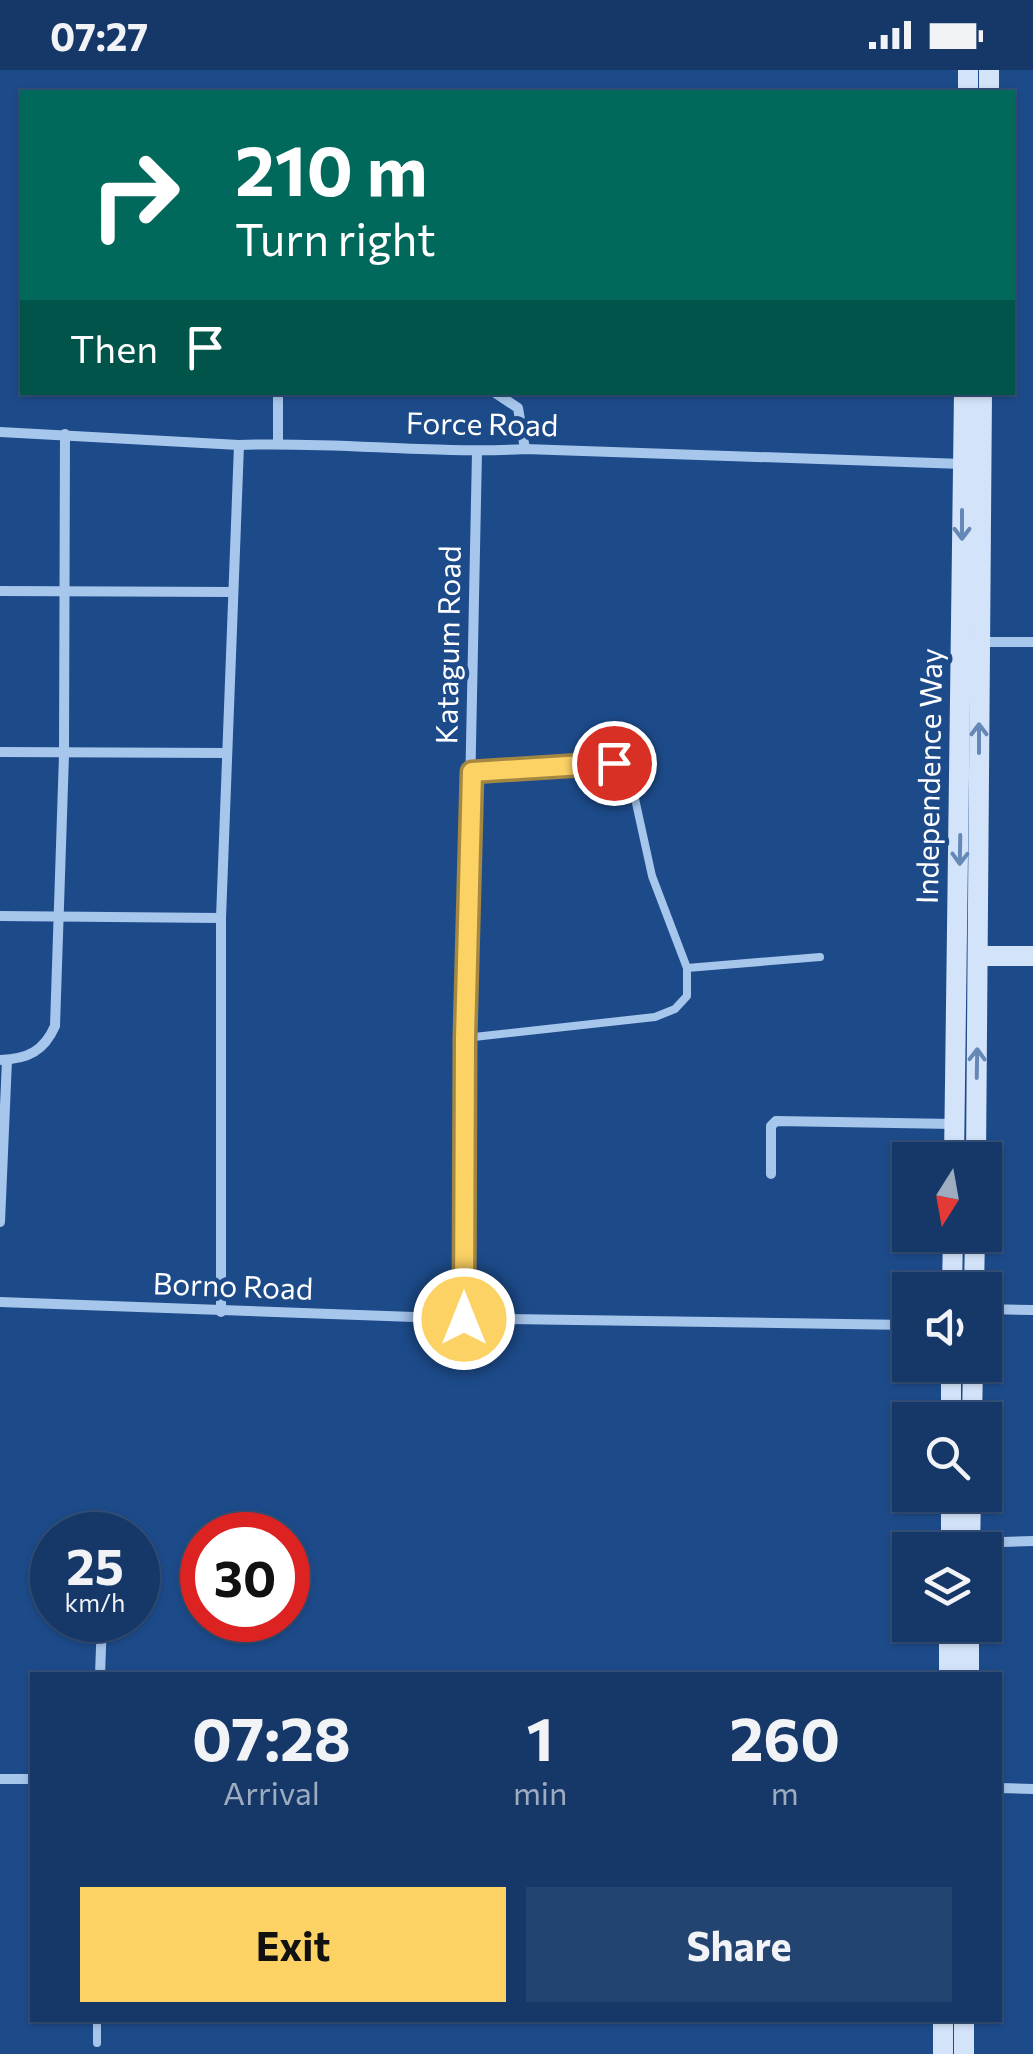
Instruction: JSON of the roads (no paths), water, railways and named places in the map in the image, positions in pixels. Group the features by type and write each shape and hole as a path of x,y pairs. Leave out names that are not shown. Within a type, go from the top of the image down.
{"main road":[{"name":"Independence Way","path":"954,1142 964,395"},
{"name":"Independence Way","path":"976,1142 982,395"},
{"path":"978,956 1033,956"},
{"path":"949,1672 950,1642"},
{"path":"968,1672 969,1642"},
{"path":"943,2054 944,2022"},
{"path":"964,2022 964,2054"}],"street":[{"path":"278,395 278,443"},
{"path":"498,395 518,408 524,449"},
{"name":"Force Road","path":"0,432 239,445 278,443 477,452 524,449 963,464"},
{"path":"0,1222 3,1060 31,1054 46,1045 54,1026 64,755 65,434"},
{"path":"220,1312 221,918 239,445"},
{"name":"Katagum Road","path":"464,1319 465,1038 477,452"},
{"path":"0,591 233,592"},
{"path":"979,642 1033,642"},
{"path":"0,752 226,754"},
{"path":"0,916 221,918"},
{"path":"772,1174 771,1126 776,1121 954,1124"},
{"name":"Borno Road","path":"0,1302 464,1319 892,1325"},
{"path":"1002,1309 1033,1310"},
{"path":"1002,1544 1033,1541"},
{"path":"100,1672 101,1642"},
{"path":"0,1779 30,1779"},
{"path":"1002,1788 1033,1789"}],"lane":[{"path":"465,1038 655,1017 674,1009 687,996 686,968 652,876 626,770 614,763 604,763 472,772"},
{"path":"686,968 820,957"},
{"path":"97,2022 97,2043"}]}
